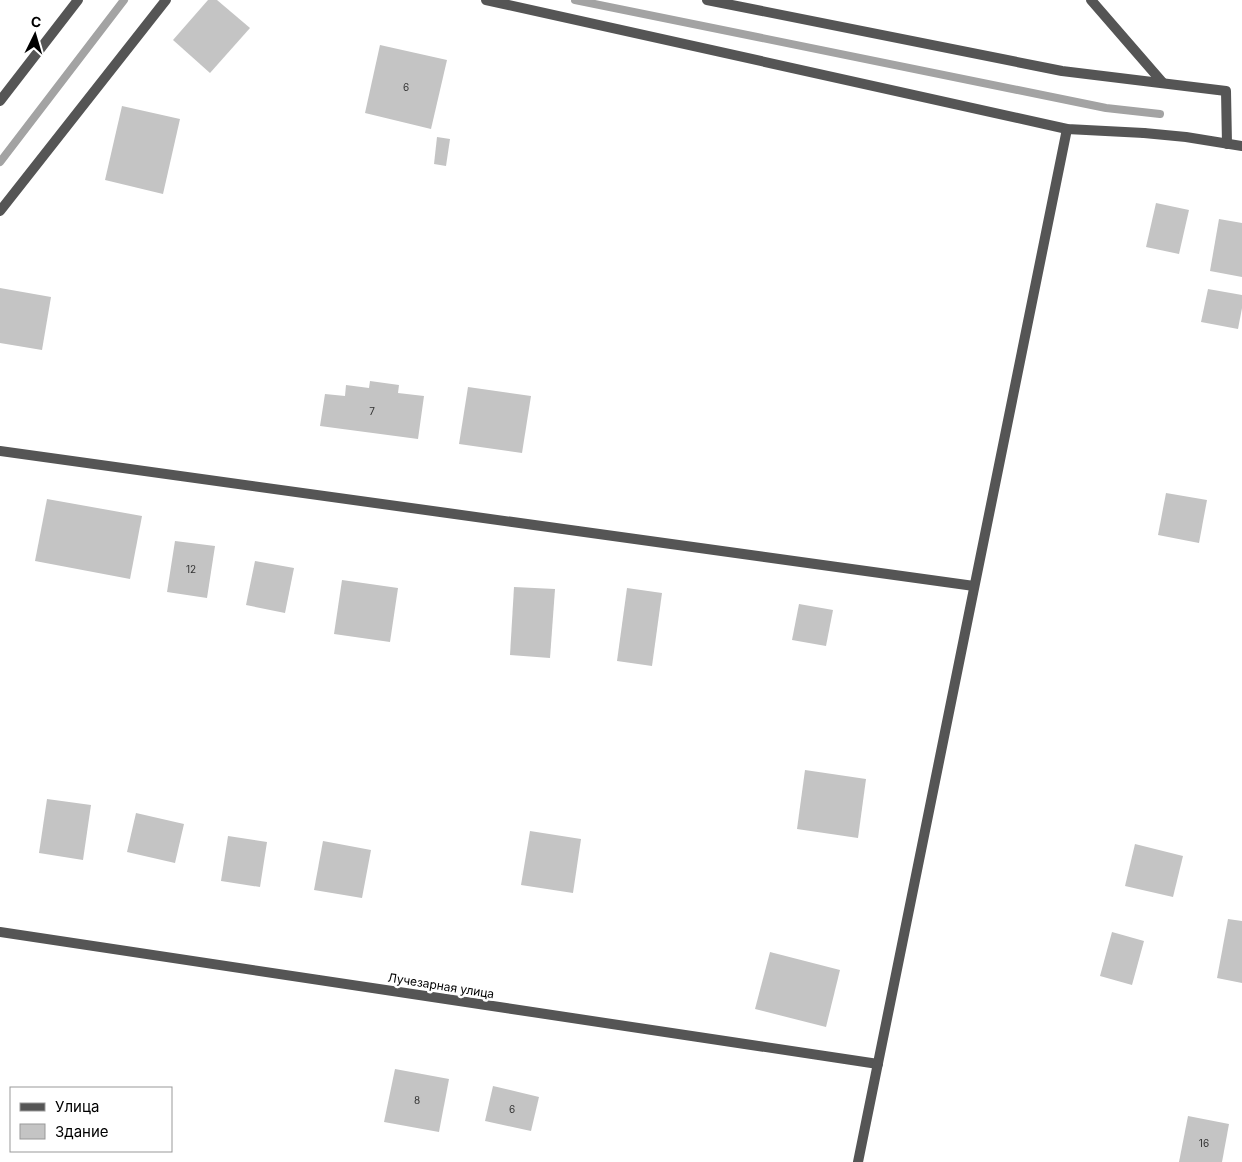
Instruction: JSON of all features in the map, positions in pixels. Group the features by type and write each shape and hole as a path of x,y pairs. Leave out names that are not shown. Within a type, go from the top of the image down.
{"street":[{"path":"0,101 78,0"},
{"path":"0,211 166,0"},
{"path":"486,0 1067,129 1186,137 1242,146"},
{"path":"706,0 1062,71 1226,91 1227,144"},
{"path":"1091,0 1163,82"},
{"path":"858,1162 1067,129"},
{"path":"0,451 974,586"},
{"name":"Лучезарная улица","path":"0,932 878,1064"}],"building":[{"path":"208,0 217,0 250,28 210,73 173,40"},
{"path":"380,45 447,60 431,129 365,113"},
{"path":"122,106 180,119 163,194 105,180"},
{"path":"437,137 450,139 446,166 434,164"},
{"path":"1156,203 1189,210 1179,254 1146,247"},
{"path":"1219,219 1242,223 1242,277 1210,271"},
{"path":"0,288 51,297 42,350 0,343"},
{"path":"1208,289 1242,295 1242,308 1238,329 1201,322"},
{"path":"370,381 399,385 398,393 424,396 418,439 320,426 325,394 345,396 346,385 369,388"},
{"path":"468,387 531,396 522,453 459,444"},
{"path":"1166,493 1207,500 1199,543 1158,535"},
{"path":"47,499 142,516 130,579 35,561"},
{"path":"175,541 215,546 207,598 167,592"},
{"path":"255,561 294,568 285,613 246,605"},
{"path":"342,580 398,588 390,642 334,634"},
{"path":"514,587 555,589 550,658 510,655"},
{"path":"627,588 662,593 652,666 617,661"},
{"path":"799,604 833,610 826,646 792,640"},
{"path":"805,770 866,779 858,838 797,829"},
{"path":"47,799 91,805 83,860 39,853"},
{"path":"136,813 184,824 175,863 127,852"},
{"path":"530,831 581,839 573,893 521,885"},
{"path":"228,836 267,842 260,887 221,881"},
{"path":"323,841 371,850 362,898 314,890"},
{"path":"1135,844 1183,856 1173,897 1125,886"},
{"path":"1228,919 1242,921 1242,983 1217,978"},
{"path":"1112,932 1144,941 1132,985 1100,976"},
{"path":"770,952 840,970 826,1027 755,1009"},
{"path":"395,1069 449,1079 439,1132 384,1122"},
{"path":"493,1086 539,1097 531,1131 485,1121"},
{"path":"1188,1116 1229,1124 1222,1162 1179,1162"}],"waterway":[{"path":"0,162 124,0"},
{"path":"575,0 1106,108 1160,114"}]}
